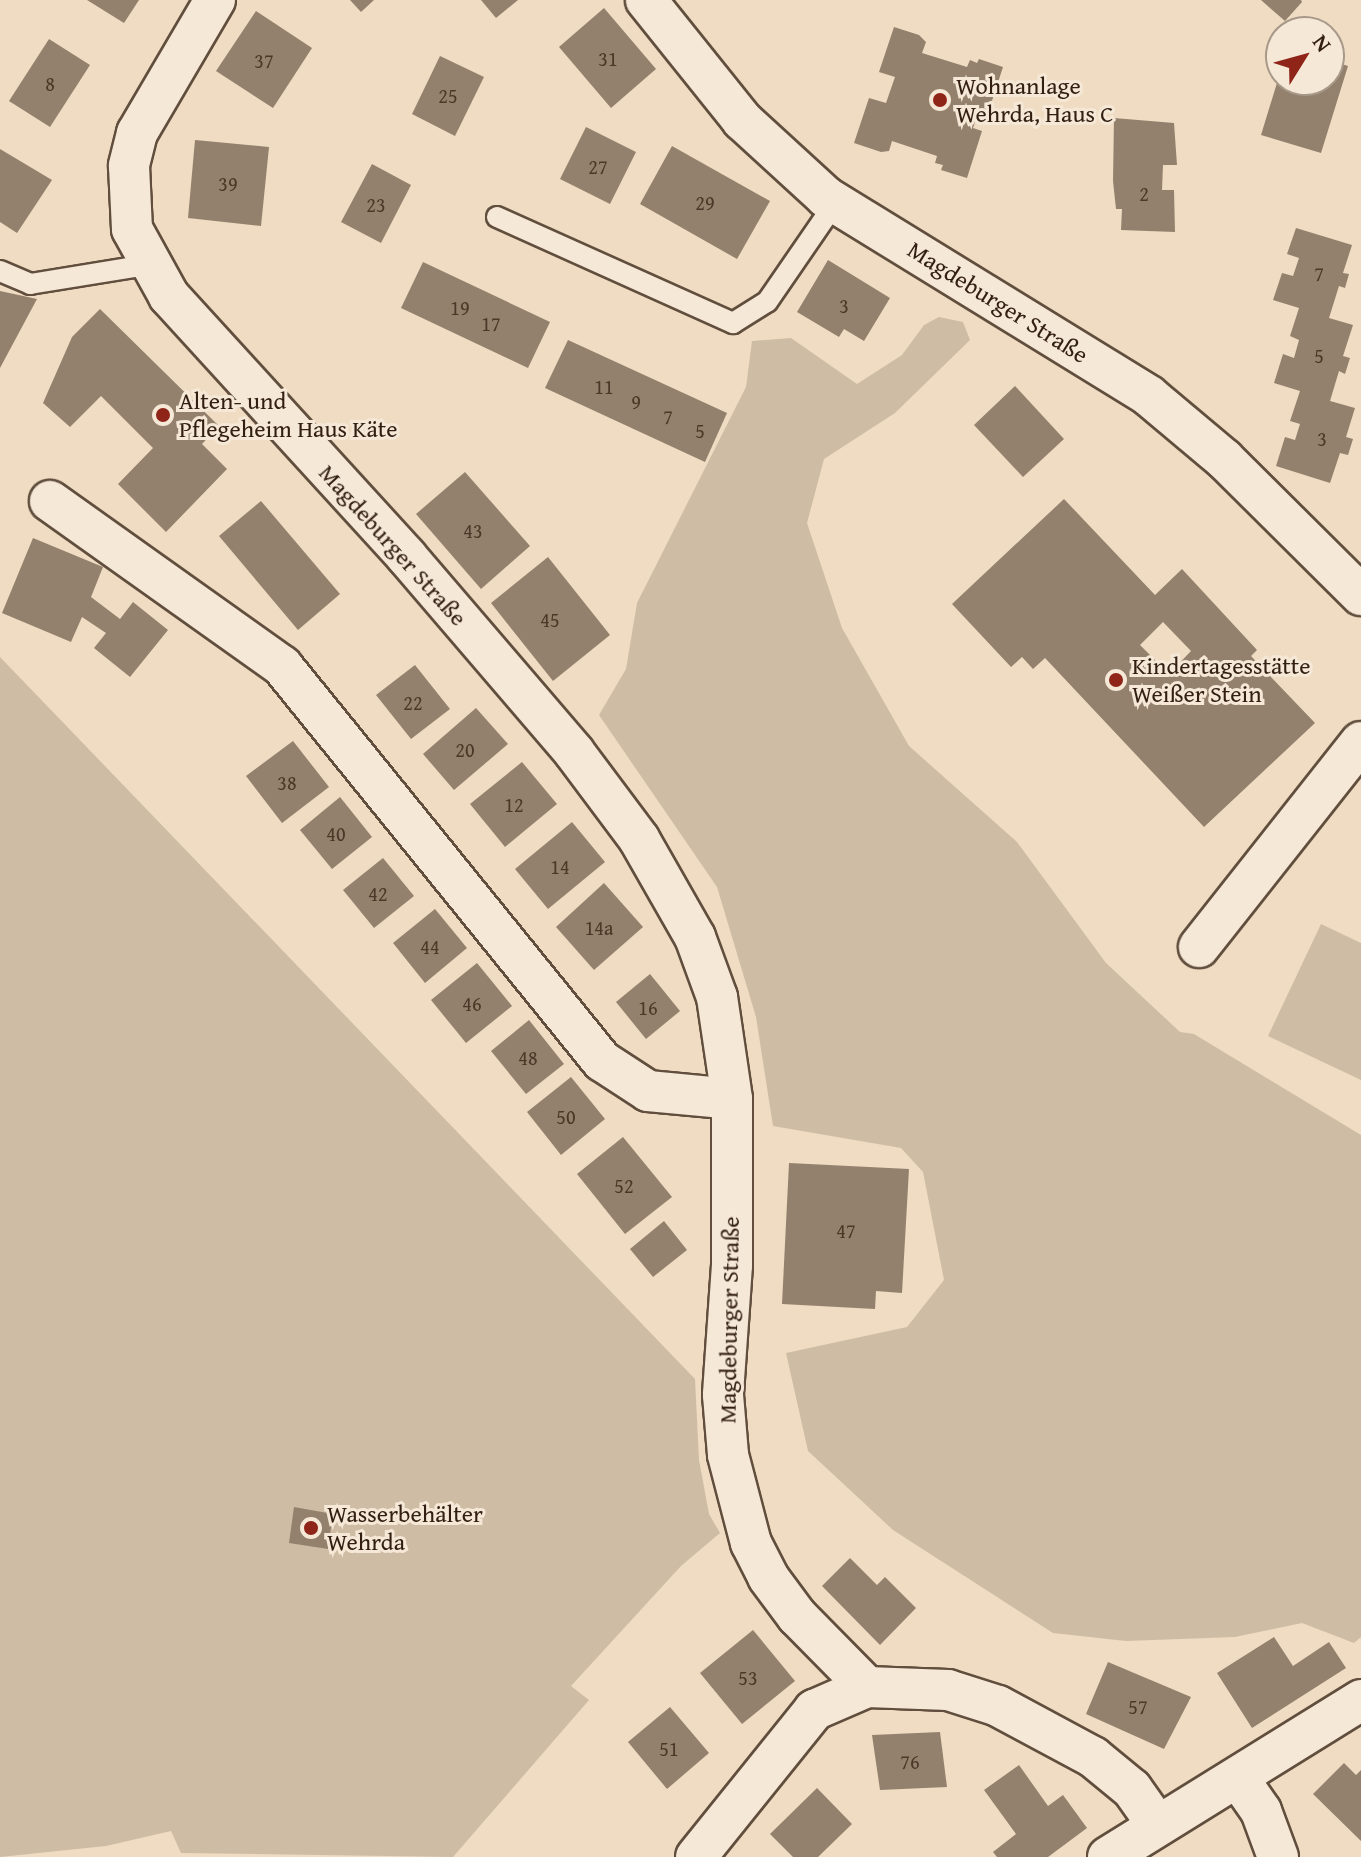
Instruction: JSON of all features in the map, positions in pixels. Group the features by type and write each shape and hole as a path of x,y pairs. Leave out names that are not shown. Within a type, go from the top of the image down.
{"street":[{"name":"Magdeburger Straße","path":"215,0 161,86 134,144 128,199 132,229 147,265 169,296 446,603 574,752 639,839 695,937 717,997 732,1099 732,1265 723,1395 728,1455 751,1543 768,1577 797,1616 867,1687"},
{"name":"Magdeburger Straße","path":"646,0 742,120 835,203 1149,396 1224,459 1361,595"},
{"path":"50,501 282,666 602,1061 648,1091 732,1099"},
{"path":"1199,947 1361,742"},
{"path":"696,1857 814,1710 867,1687 948,1690 998,1706 1093,1757 1132,1789 1156,1823"},
{"path":"1108,1857 1156,1823 1238,1778 1361,1700"},
{"path":"1238,1778 1261,1811 1278,1857"}],"lane":[{"path":"497,217 733,323 767,302 835,203"},
{"path":"0,271 30,284 147,265"}],"shaded area":[{"path":"939,317 963,322 970,340 895,413 824,459 807,523 842,628 909,746 1017,842 1106,963 1180,1032 1194,1034 1361,1135 1361,1637 1354,1643 1302,1623 1235,1637 1126,1641 1053,1633 893,1530 808,1451 786,1353 907,1327 944,1280 923,1172 901,1148 773,1126 756,1017 717,887 599,715 626,669 637,603 746,387 752,341 791,338 857,384 902,355 924,325"},
{"path":"0,657 695,1379 699,1460 709,1514 720,1533 681,1566 571,1686 589,1700 453,1857 181,1853 171,1831 106,1846 0,1857"},
{"path":"1321,924 1361,943 1361,1080 1268,1036"}],"building":[{"path":"87,0 139,0 124,23"},
{"path":"350,0 374,0 361,12"},
{"path":"481,0 518,0 496,18"},
{"path":"1261,0 1301,0 1289,16 1279,16"},
{"path":"604,8 656,69 611,108 559,47"},
{"path":"256,11 312,48 273,108 216,71"},
{"name":"Wohnanlage Wehrda, Haus C","path":"894,27 919,35 926,42 922,53 967,67 970,60 977,63 979,59 1003,67 988,113 979,110 973,128 982,131 967,178 941,170 943,165 935,163 937,156 892,141 889,151 881,152 854,143 869,98 886,103 895,77 879,72"},
{"path":"49,39 90,65 50,127 9,101"},
{"path":"440,56 484,77 455,136 412,114"},
{"path":"1273,96 1339,96 1321,153 1261,135"},
{"path":"1114,118 1174,123 1177,165 1163,165 1162,190 1174,190 1175,232 1121,230 1122,209 1116,209 1113,181"},
{"path":"586,127 636,152 610,204 560,179"},
{"path":"195,140 269,147 261,226 188,218"},
{"path":"672,146 770,201 737,259 640,204"},
{"path":"0,149 52,180 17,233 0,222"},
{"path":"372,164 411,185 381,243 341,222"},
{"path":"1296,228 1352,245 1343,273 1349,274 1345,288 1339,286 1329,318 1353,325 1343,356 1350,358 1345,374 1339,371 1330,401 1355,408 1346,437 1353,439 1348,455 1340,453 1330,483 1276,466 1285,437 1295,440 1300,424 1290,421 1300,391 1274,383 1283,354 1294,358 1299,340 1290,336 1299,308 1273,300 1282,273 1293,276 1299,258 1287,254"},
{"path":"828,260 890,298 864,341 844,329 839,337 797,312"},
{"path":"423,262 550,322 528,368 401,308"},
{"path":"0,291 37,299 0,368"},
{"name":"Alten- und Pflegeheim Haus Käte","path":"100,309 219,426 202,444 227,469 166,532 118,484 153,448 101,396 70,427 43,403 72,337"},
{"path":"568,340 727,413 705,462 545,388"},
{"path":"1015,386 1064,439 1023,477 974,425"},
{"path":"465,472 530,546 481,589 416,514"},
{"path":"1064,499 1155,595 1182,569 1257,650 1251,656 1315,723 1204,827 1045,658 1033,669 1022,657 1011,667 952,604","holes":["1163,622 1191,651 1169,674 1140,645"]},
{"path":"261,501 340,594 298,630 219,536"},
{"path":"33,538 103,567 91,597 120,619 133,602 168,630 130,677 94,648 106,633 82,617 71,642 2,613"},
{"path":"548,557 610,635 553,681 491,603"},
{"path":"415,665 450,709 411,739 376,695"},
{"path":"476,708 508,744 454,790 423,754"},
{"path":"293,741 329,787 282,823 246,776"},
{"path":"522,762 557,804 505,847 470,804"},
{"path":"340,797 372,837 332,869 300,830"},
{"path":"572,822 605,862 548,909 515,869"},
{"path":"383,858 414,896 374,928 343,890"},
{"path":"604,883 643,927 594,970 556,927"},
{"path":"435,909 467,948 425,983 393,943"},
{"path":"477,963 512,1006 466,1043 431,1000"},
{"path":"650,974 680,1011 646,1039 616,1002"},
{"path":"529,1020 564,1064 526,1094 491,1051"},
{"path":"571,1077 605,1119 561,1155 527,1112"},
{"path":"623,1137 672,1197 625,1234 577,1174"},
{"path":"789,1163 909,1169 902,1293 876,1291 875,1309 782,1304"},
{"path":"664,1221 687,1250 653,1277 630,1249"},
{"name":"Wasserbehälter Wehrda","path":"294,1507 333,1514 328,1549 289,1543"},
{"path":"850,1558 877,1585 885,1577 916,1608 880,1645 822,1586"},
{"path":"753,1630 795,1681 742,1724 700,1673"},
{"path":"1274,1637 1293,1666 1329,1642 1346,1668 1252,1728 1217,1673"},
{"path":"1108,1662 1191,1697 1164,1749 1086,1714"},
{"path":"670,1707 709,1753 667,1789 628,1742"},
{"path":"940,1732 947,1787 880,1790 872,1735"},
{"path":"1344,1763 1356,1775 1361,1770 1361,1841 1313,1794"},
{"path":"1019,1765 1048,1806 1063,1795 1087,1828 1048,1857 997,1857 993,1852 1016,1834 984,1790"},
{"path":"817,1788 852,1824 818,1857 793,1857 770,1834"}],"place":[{"name":"Wohnanlage Wehrda, Haus C","path":"940,100"},
{"name":"Alten- und Pflegeheim Haus Käte","path":"163,415"},
{"name":"Kindertagesstätte Weißer Stein","path":"1116,680"},
{"name":"Wasserbehälter Wehrda","path":"311,1528"}]}
